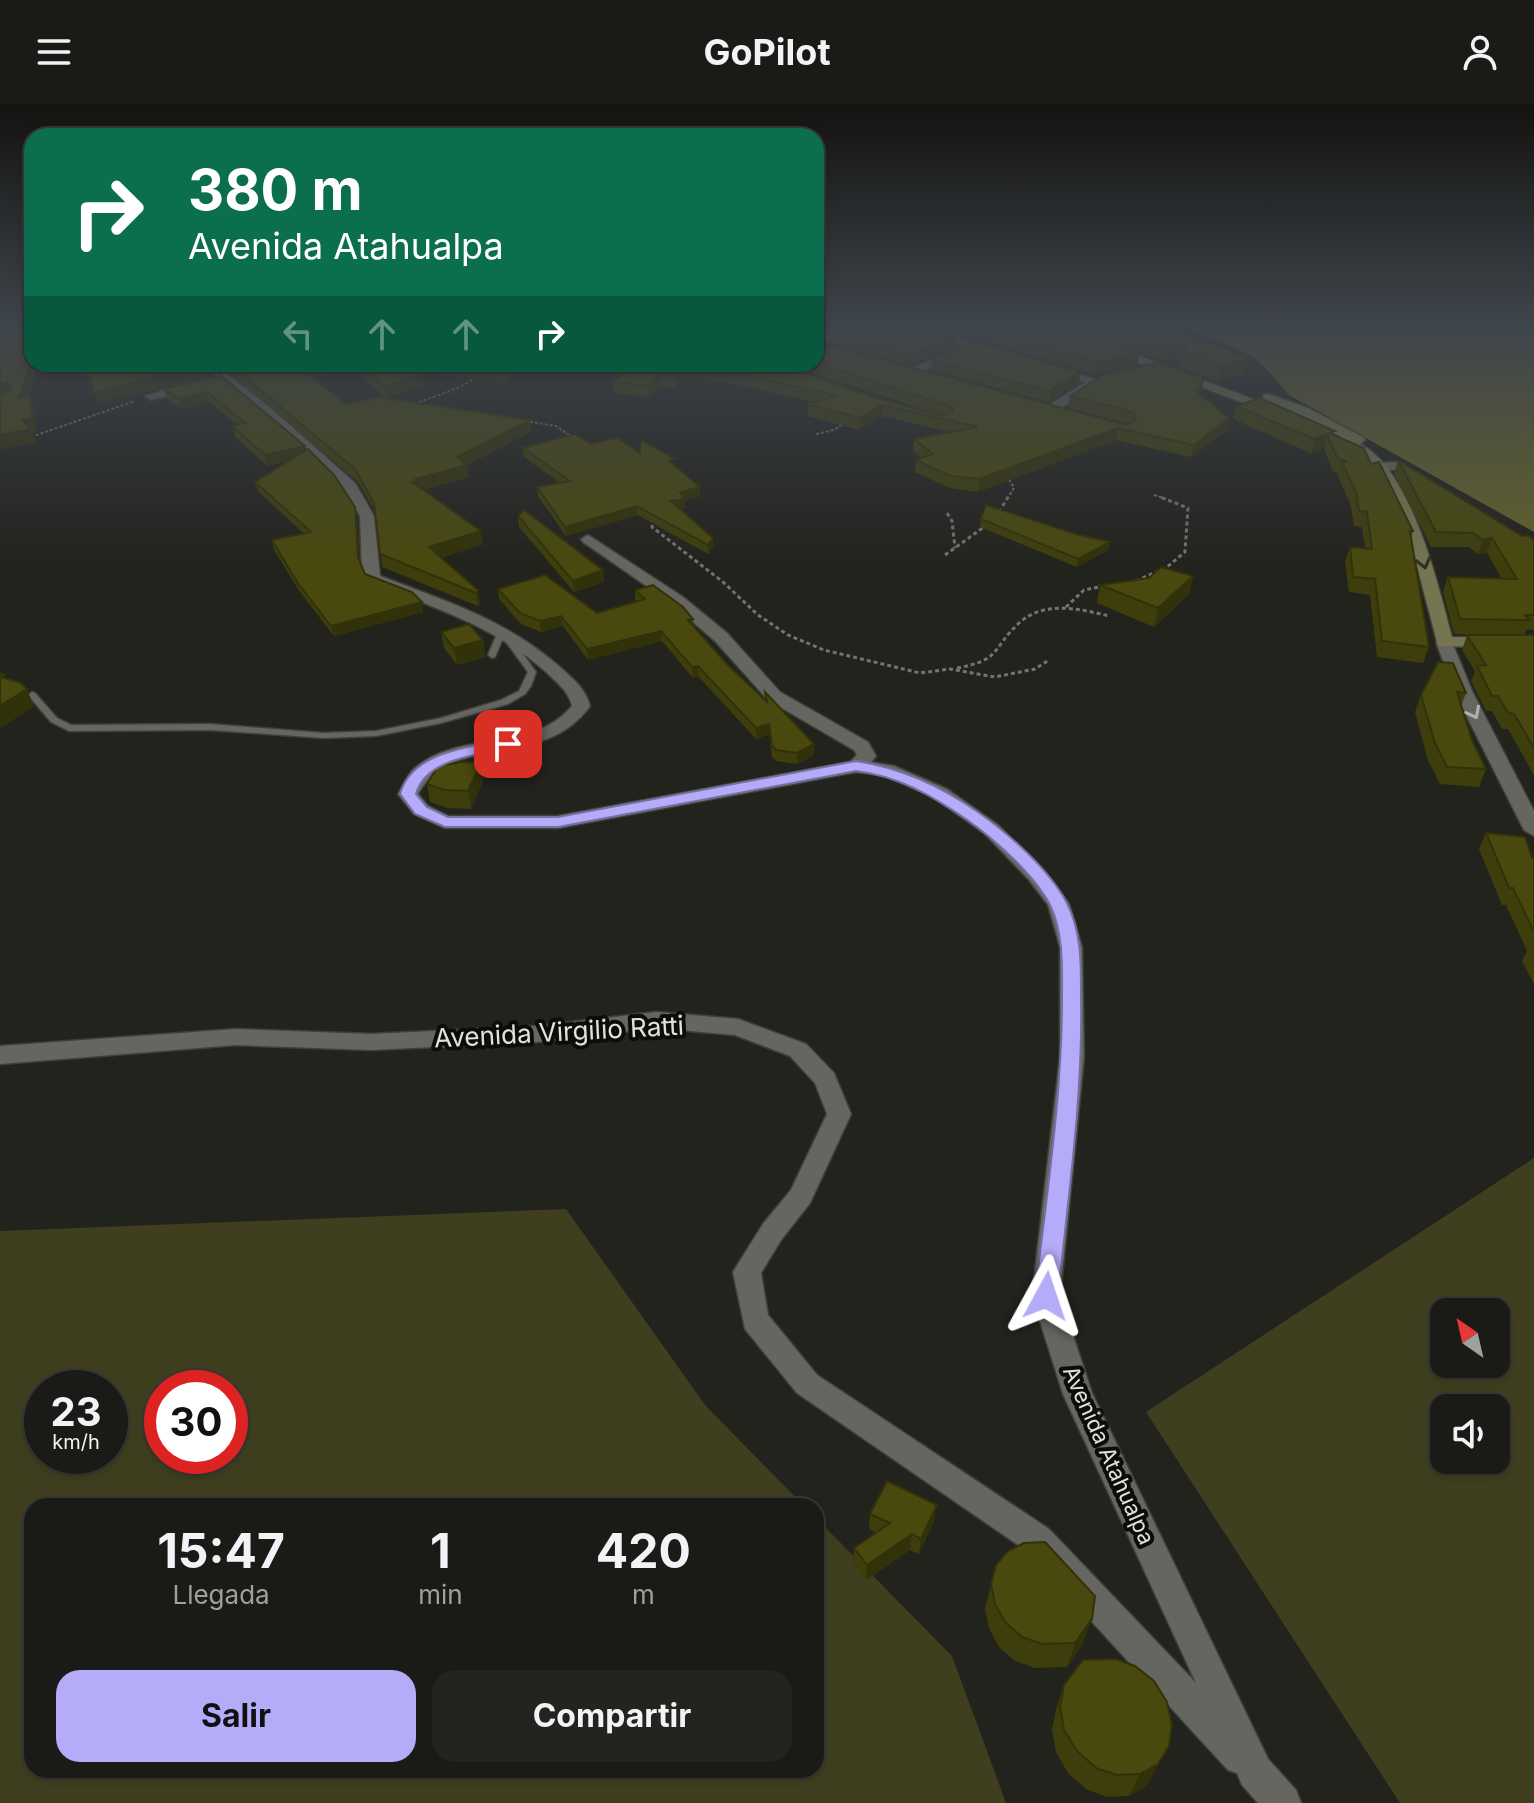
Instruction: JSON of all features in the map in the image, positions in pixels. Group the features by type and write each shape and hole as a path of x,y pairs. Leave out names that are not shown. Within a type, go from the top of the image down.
{"main road":[{"path":"1255,404 1328,433 1395,469"},
{"path":"1285,404 1381,453 1395,469 1420,547 1444,642 1534,643"}],"street":[{"name":"Avenida Atahualpa","path":"258,404 350,486 367,516 370,572 375,579 502,631 531,650 577,692 581,706 576,717 554,731 532,739 460,754 435,763 412,780 408,794 421,810 445,822 558,822 856,766 887,770 953,802 991,829 1036,875 1058,904 1071,947 1072,1057 1046,1296 1078,1394 1255,1772 1283,1803"},
{"path":"1050,410 1060,404"},
{"path":"1036,406 1064,413"},
{"path":"588,539 677,600 721,637 774,696 861,746 867,756 856,766"},
{"path":"1444,642 1463,691 1534,830"},
{"name":"Avenida Virgilio Ratti","path":"0,1055 236,1037 371,1042 537,1034 656,1020 738,1027 798,1050 825,1079 839,1114 801,1196 772,1232 747,1272 755,1320 807,1384 1038,1540 1255,1772"}],"lane":[{"path":"492,655 502,631"},
{"path":"32,695 54,720 69,728 212,727 299,731 315,735 364,735 490,707 518,697 528,685 532,672 502,631"}],"path":[{"path":"28,438 124,404"},
{"path":"407,407 415,404"},
{"path":"517,420 556,426 574,438"},
{"path":"816,434 834,430 850,420"},
{"path":"945,555 993,520 1014,488 1003,469"},
{"path":"1135,582 1167,567 1185,552 1188,508 1154,495"},
{"path":"947,513 952,521 955,548"},
{"path":"651,515 652,527 723,582 758,615 788,635 824,650 887,667 920,673 975,665 995,657 1027,617 1066,607 1109,616"},
{"path":"1066,607 1084,590 1109,586"},
{"path":"950,669 995,677 1035,669 1049,660"}],"shaded area":[{"path":"1306,404 1534,404 1534,532"},
{"path":"1534,1158 1534,1803 1400,1803 1146,1412"},
{"path":"566,1209 705,1405 796,1498 24,1498 24,1778 824,1778 824,1526 952,1656 1006,1803 0,1803 0,1231"}],"building":[{"path":"0,404 31,404 32,418 22,420 31,429 0,435"},
{"path":"222,404 255,404 305,446 265,455 232,426 245,423"},
{"path":"277,404 425,404 530,420 457,457 467,465 412,482 481,531 429,547 478,590 476,593 380,554 374,503 355,469"},
{"path":"809,404 900,404 943,416 953,410 946,404 1049,404 1126,425 1136,419 1133,412 1103,404 1212,404 1229,418 1194,445 1118,428 979,479 951,476 916,460 933,454 914,439 978,427 882,405 859,418"},
{"path":"1274,404 1335,431 1329,433 1364,448 1371,464 1379,462 1413,531 1410,531 1429,647 1382,641 1375,579 1353,577 1350,547 1372,549 1367,512 1359,511 1356,492 1342,462 1347,462 1337,457 1327,434 1314,439 1236,406"},
{"path":"575,434 591,444 617,438 640,453 641,440 675,459 669,461 700,487 680,492 685,499 671,501 713,538 708,545 637,506 565,527 537,487 570,481 523,448"},
{"path":"308,449 334,475 355,507 358,557 365,574 412,592 422,602 331,626 297,582 272,540 311,532 255,482"},
{"path":"1398,460 1522,536 1527,535 1534,540 1534,615 1525,615 1530,620 1460,619 1448,577 1517,579 1492,538 1483,540 1473,533 1436,532"},
{"path":"986,505 1110,542 1078,559 981,519"},
{"path":"524,510 603,570 573,581 518,516"},
{"path":"1161,567 1193,576 1158,608 1100,585 1149,578"},
{"path":"545,575 597,613 645,599 635,590 653,585 683,607 693,619 688,620 727,664 767,702 765,692 814,744 797,753 776,750 772,746 769,724 756,728 698,666 692,667 661,631 587,649 561,616 540,621 520,613 498,589"},
{"path":"469,624 483,640 454,648 441,632"},
{"path":"1467,635 1534,635 1534,748 1514,714 1508,713 1498,696 1492,696 1477,666 1486,665"},
{"path":"1438,662 1453,663 1466,693 1457,692 1472,740 1486,769 1447,767 1435,743 1421,695"},
{"path":"0,673 5,674 1,677 21,683 27,689 0,706"},
{"path":"481,763 468,791 444,790 427,784 438,766"},
{"path":"1486,833 1525,837 1534,858 1534,932 1513,888 1509,888"},
{"path":"887,1481 937,1505 921,1539 912,1534 867,1565 854,1548 890,1523 870,1514"},
{"path":"1045,1542 1095,1596 1092,1619 1075,1643 1043,1644 1022,1637 1005,1622 995,1604 991,1584 996,1565 1008,1551 1024,1543"},
{"path":"1115,1659 1135,1666 1154,1681 1167,1702 1172,1725 1169,1746 1158,1764 1140,1774 1117,1775 1096,1768 1077,1751 1064,1730 1060,1707 1064,1685 1083,1660"}],"route":[{"path":"508,744 460,754 435,763 412,780 408,794 421,810 445,822 558,822 856,766 887,770 940,793 991,829 1036,875 1058,904 1071,947 1072,1057 1046,1296"}]}
